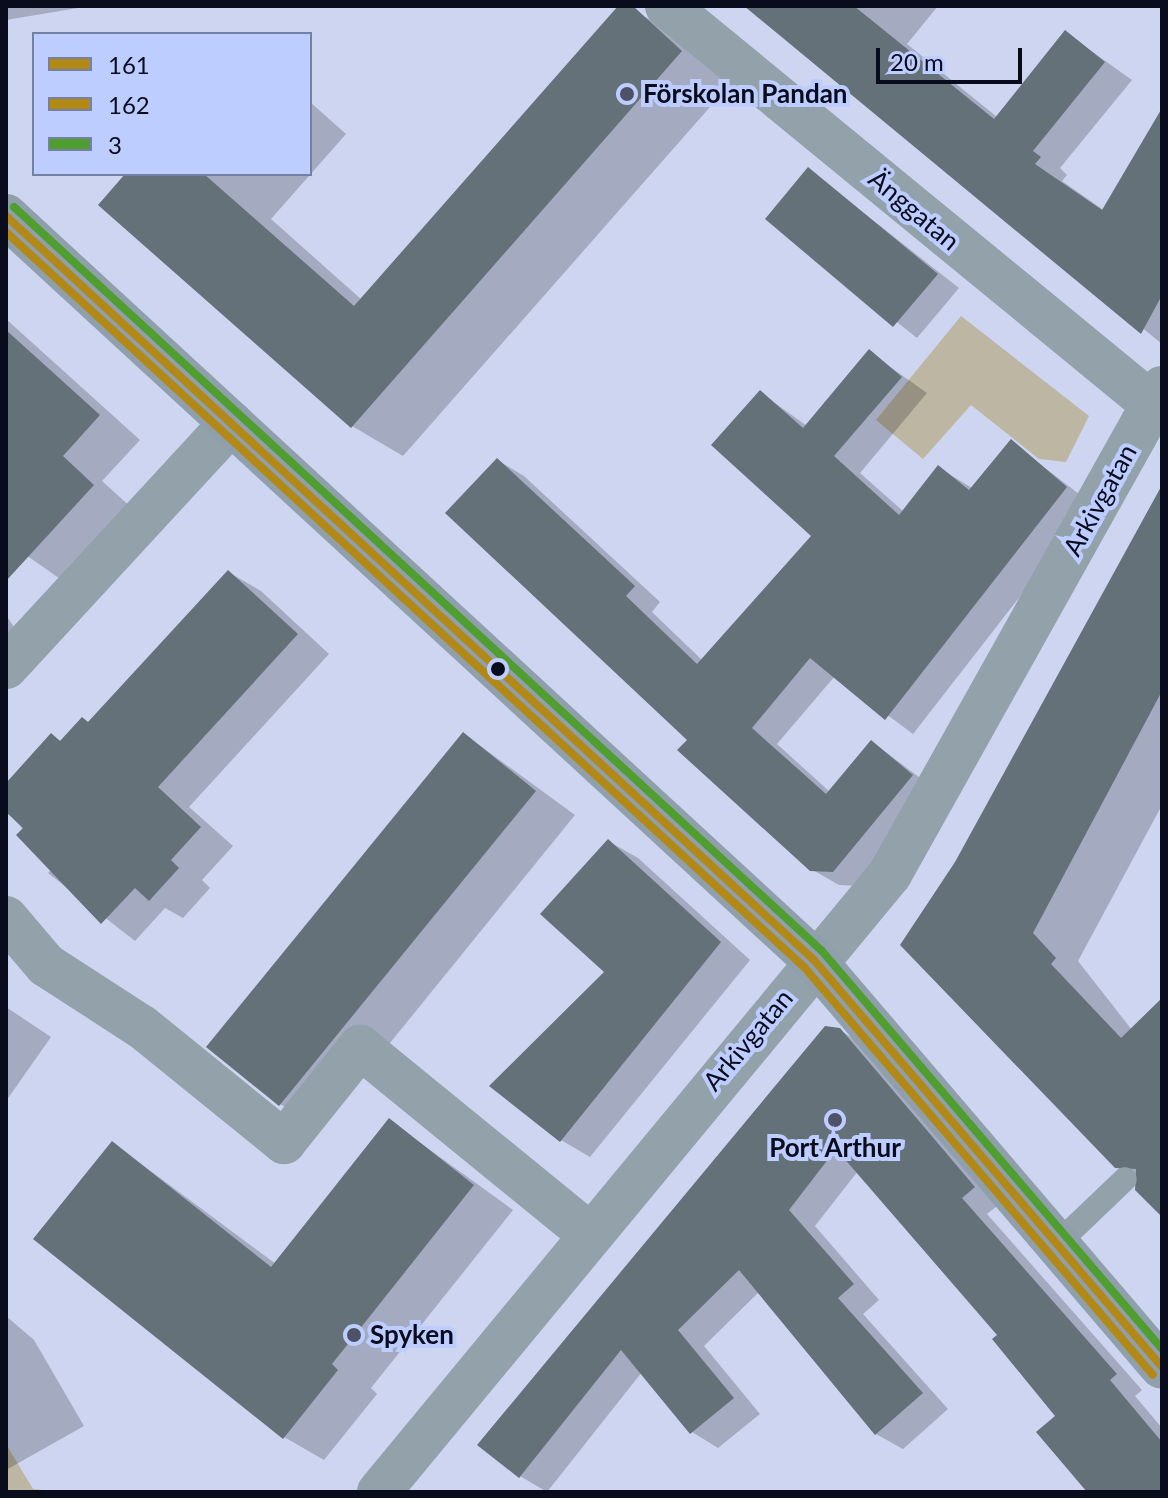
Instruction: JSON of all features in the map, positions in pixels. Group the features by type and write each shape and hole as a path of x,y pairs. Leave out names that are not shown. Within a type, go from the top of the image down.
{"street":[{"name":"Änggatan","path":"667,6 1159,402"},
{"path":"6,216 814,960 1162,1367"},
{"name":"Arkivgatan","path":"379,1492 588,1233 814,960 890,874 1159,402"},
{"path":"6,667 231,423"},
{"path":"6,918 46,965 142,1027 284,1142 360,1047 588,1233"}],"lane":[{"path":"1056,1245 1125,1179"}],"shaded area":[{"path":"961,316 1089,416 1066,462 1039,459 971,405 923,459 876,420"},
{"path":"6,1444 33,1489 62,1492 6,1492"}],"building":[{"path":"618,6 633,6 682,51 351,428 98,205 123,176 206,176 354,306"},
{"path":"744,6 854,6 994,119 1065,30 1105,62 1033,151 1041,157 1035,164 1102,210 1162,108 1162,295 1141,334"},
{"path":"808,167 938,274 893,327 765,219"},
{"path":"6,330 100,415 63,456 94,485 6,581"},
{"path":"869,349 902,377 834,456 899,515 938,465 969,490 1011,439 1067,487 885,720 810,658 752,728 826,794 871,740 913,775 833,872 810,871 677,750 687,740 445,513 497,458 635,586 626,596 697,664 811,536 711,445 760,390 803,428"},
{"path":"1162,485 1162,691 1033,933 1056,958 1051,964 1121,1038 1162,998 1162,1217 1135,1190 1136,1169 1115,1168 900,945 955,862"},
{"path":"228,570 298,634 158,787 201,827 171,860 179,868 149,901 135,888 101,924 16,835 23,828 6,812 6,783 51,733 60,741 82,717 88,722"},
{"path":"463,732 536,791 279,1106 206,1047"},
{"path":"608,839 721,942 560,1142 489,1086 604,972 540,914"},
{"path":"825,1026 840,1028 975,1187 962,1198 1117,1374 1110,1380 1162,1442 1162,1492 1087,1492 1036,1432 1055,1416 992,1339 997,1335 836,1149 789,1210 854,1284 838,1298 923,1393 875,1435 739,1270 678,1330 734,1398 690,1434 621,1350 519,1478 477,1445"},
{"path":"389,1118 474,1185 332,1364 338,1370 283,1439 33,1239 112,1141 271,1267"}],"transit line":[{"name":"3","path":"14,207 822,951 1162,1349"},
{"name":"161","path":"6,216 814,960 1162,1367"},
{"name":"162","path":"6,232 805,968 1153,1375"}],"place":[{"name":"Förskolan Pandan","path":"627,94"},
{"name":"Port Arthur","path":"835,1120"},
{"name":"Spyken","path":"354,1335"}]}
